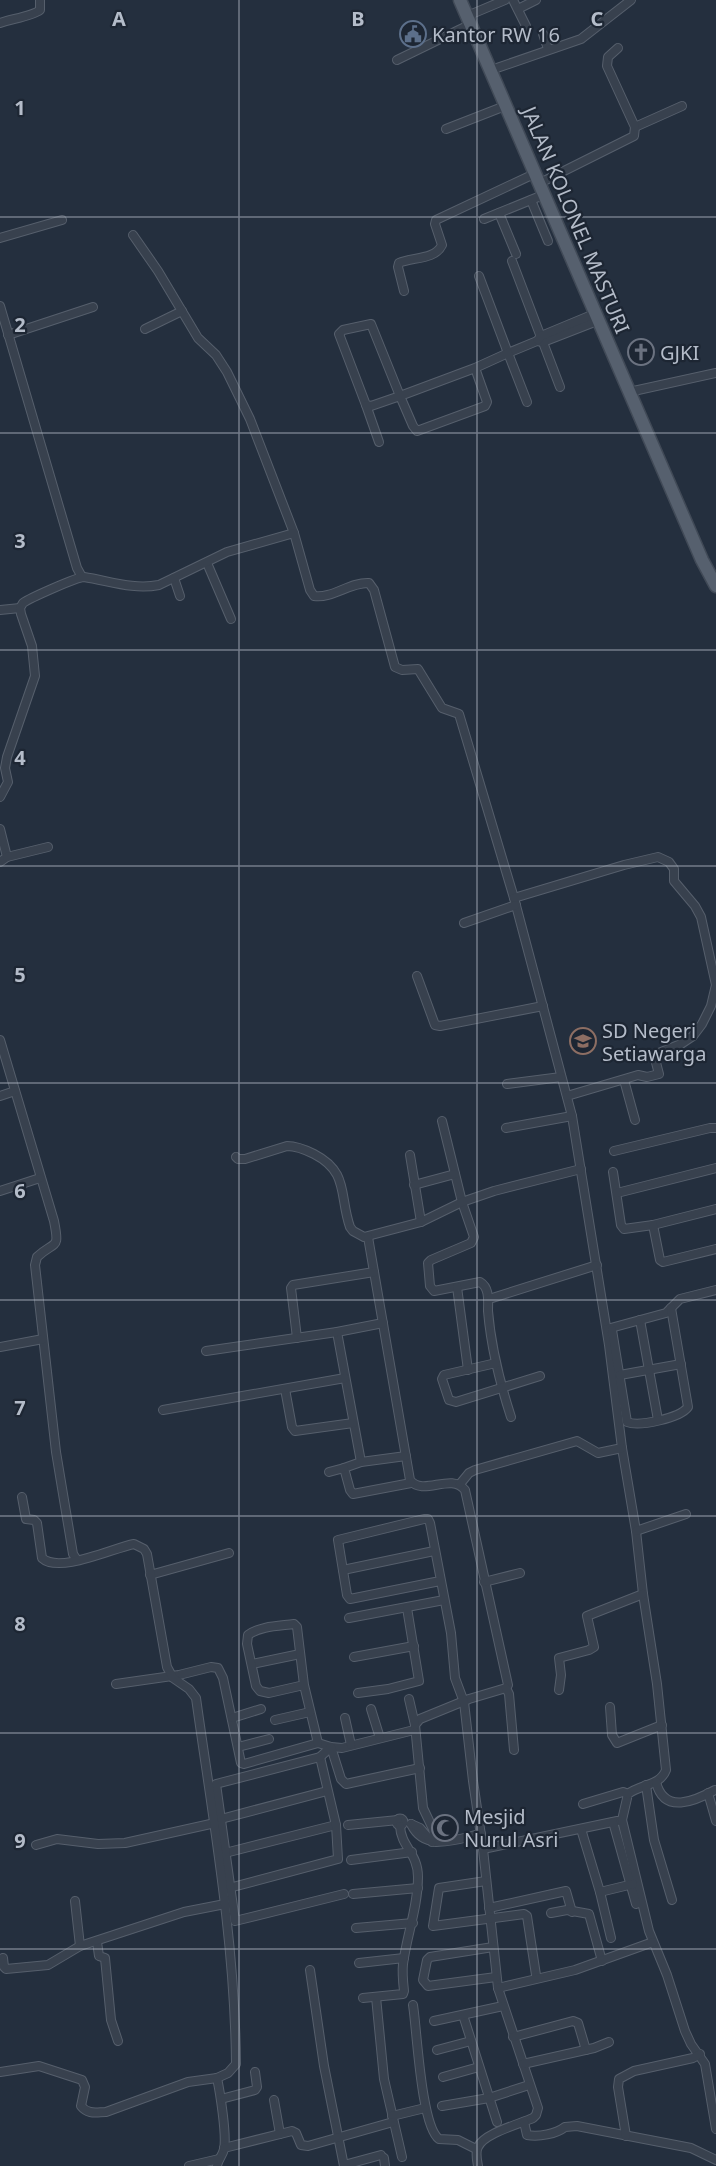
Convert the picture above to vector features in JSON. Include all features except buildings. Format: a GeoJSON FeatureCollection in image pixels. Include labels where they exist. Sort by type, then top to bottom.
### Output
{"type":"FeatureCollection","features":[{"type":"Feature","properties":{"kind":"main road","name":"JALAN KOLONEL MASTURI"},"geometry":{"type":"LineString","coordinates":[[460,0],[491,70],[538,193],[596,317],[702,560],[716,586]]}},
{"type":"Feature","properties":{"kind":"street"},"geometry":{"type":"LineString","coordinates":[[0,23],[17,17],[37,14],[40,10],[40,0]]}},
{"type":"Feature","properties":{"kind":"street"},"geometry":{"type":"LineString","coordinates":[[397,60],[505,0]]}},
{"type":"Feature","properties":{"kind":"street"},"geometry":{"type":"LineString","coordinates":[[513,0],[526,26]]}},
{"type":"Feature","properties":{"kind":"street"},"geometry":{"type":"LineString","coordinates":[[518,9],[536,0]]}},
{"type":"Feature","properties":{"kind":"street"},"geometry":{"type":"LineString","coordinates":[[491,70],[584,38],[628,1]]}},
{"type":"Feature","properties":{"kind":"street"},"geometry":{"type":"LineString","coordinates":[[543,34],[548,49]]}},
{"type":"Feature","properties":{"kind":"street"},"geometry":{"type":"LineString","coordinates":[[484,219],[538,193],[634,136],[635,127],[607,66],[609,57],[618,48]]}},
{"type":"Feature","properties":{"kind":"street"},"geometry":{"type":"LineString","coordinates":[[446,129],[505,106]]}},
{"type":"Feature","properties":{"kind":"street"},"geometry":{"type":"LineString","coordinates":[[635,127],[682,106]]}},
{"type":"Feature","properties":{"kind":"street"},"geometry":{"type":"LineString","coordinates":[[538,193],[548,241]]}},
{"type":"Feature","properties":{"kind":"street"},"geometry":{"type":"LineString","coordinates":[[404,291],[399,263],[440,250],[442,245],[435,224],[436,220],[538,193]]}},
{"type":"Feature","properties":{"kind":"street"},"geometry":{"type":"LineString","coordinates":[[499,213],[541,340],[560,387]]}},
{"type":"Feature","properties":{"kind":"street"},"geometry":{"type":"LineString","coordinates":[[0,238],[62,220]]}},
{"type":"Feature","properties":{"kind":"street"},"geometry":{"type":"LineString","coordinates":[[133,235],[158,271],[198,338],[222,364],[250,419],[294,533],[310,590],[314,596],[324,596],[354,585],[369,583],[374,590],[395,667],[402,670],[418,669],[442,708],[459,714],[515,901],[572,1116],[627,1422],[633,1424],[658,1420],[683,1413],[688,1407],[671,1308]]}},
{"type":"Feature","properties":{"kind":"street"},"geometry":{"type":"LineString","coordinates":[[479,276],[527,402]]}},
{"type":"Feature","properties":{"kind":"street"},"geometry":{"type":"LineString","coordinates":[[0,306],[77,568],[82,577]]}},
{"type":"Feature","properties":{"kind":"street"},"geometry":{"type":"LineString","coordinates":[[8,335],[93,307]]}},
{"type":"Feature","properties":{"kind":"street"},"geometry":{"type":"LineString","coordinates":[[146,329],[182,311]]}},
{"type":"Feature","properties":{"kind":"street"},"geometry":{"type":"LineString","coordinates":[[366,405],[371,406],[475,368],[596,317]]}},
{"type":"Feature","properties":{"kind":"street"},"geometry":{"type":"LineString","coordinates":[[379,442],[339,333],[368,324],[373,326],[412,426],[420,431],[487,404],[475,368]]}},
{"type":"Feature","properties":{"kind":"street"},"geometry":{"type":"LineString","coordinates":[[629,392],[716,373]]}},
{"type":"Feature","properties":{"kind":"street"},"geometry":{"type":"LineString","coordinates":[[0,610],[20,608],[30,598],[82,577],[125,586],[159,585],[237,549],[294,533]]}},
{"type":"Feature","properties":{"kind":"street"},"geometry":{"type":"LineString","coordinates":[[207,563],[231,619]]}},
{"type":"Feature","properties":{"kind":"street"},"geometry":{"type":"LineString","coordinates":[[174,578],[180,596]]}},
{"type":"Feature","properties":{"kind":"street"},"geometry":{"type":"LineString","coordinates":[[0,796],[8,782],[7,757],[35,676],[32,646],[20,608]]}},
{"type":"Feature","properties":{"kind":"street"},"geometry":{"type":"LineString","coordinates":[[0,830],[4,860],[48,847]]}},
{"type":"Feature","properties":{"kind":"street"},"geometry":{"type":"LineString","coordinates":[[464,923],[515,901],[596,873],[658,857],[665,859],[674,868],[674,881],[695,906],[701,917],[716,985],[711,1006],[693,1036],[681,1044],[654,1055],[659,1074],[646,1077],[638,1075],[567,1096]]}},
{"type":"Feature","properties":{"kind":"street"},"geometry":{"type":"LineString","coordinates":[[417,976],[435,1025],[440,1026],[543,1006]]}},
{"type":"Feature","properties":{"kind":"street"},"geometry":{"type":"LineString","coordinates":[[0,1040],[54,1221],[57,1238],[54,1246],[39,1254],[35,1260],[56,1452],[73,1554],[77,1560]]}},
{"type":"Feature","properties":{"kind":"street"},"geometry":{"type":"LineString","coordinates":[[507,1084],[561,1077]]}},
{"type":"Feature","properties":{"kind":"street"},"geometry":{"type":"LineString","coordinates":[[624,1080],[635,1120]]}},
{"type":"Feature","properties":{"kind":"street"},"geometry":{"type":"LineString","coordinates":[[0,1096],[15,1091]]}},
{"type":"Feature","properties":{"kind":"street"},"geometry":{"type":"LineString","coordinates":[[506,1128],[572,1116]]}},
{"type":"Feature","properties":{"kind":"street"},"geometry":{"type":"LineString","coordinates":[[442,1121],[462,1202],[474,1237],[471,1243],[435,1257],[428,1263],[431,1290],[482,1282],[485,1285],[489,1299],[489,1319],[496,1363],[501,1388],[511,1417]]}},
{"type":"Feature","properties":{"kind":"street"},"geometry":{"type":"LineString","coordinates":[[614,1151],[716,1128]]}},
{"type":"Feature","properties":{"kind":"street"},"geometry":{"type":"LineString","coordinates":[[236,1156],[245,1160],[287,1146],[294,1146],[330,1164],[338,1176],[350,1227],[357,1234],[368,1237],[421,1222],[462,1202],[494,1191],[581,1169]]}},
{"type":"Feature","properties":{"kind":"street"},"geometry":{"type":"LineString","coordinates":[[410,1155],[421,1222]]}},
{"type":"Feature","properties":{"kind":"street"},"geometry":{"type":"LineString","coordinates":[[617,1193],[716,1168]]}},
{"type":"Feature","properties":{"kind":"street"},"geometry":{"type":"LineString","coordinates":[[613,1172],[623,1228],[653,1225],[716,1209]]}},
{"type":"Feature","properties":{"kind":"street"},"geometry":{"type":"LineString","coordinates":[[414,1185],[455,1174]]}},
{"type":"Feature","properties":{"kind":"street"},"geometry":{"type":"LineString","coordinates":[[0,1191],[40,1178]]}},
{"type":"Feature","properties":{"kind":"street"},"geometry":{"type":"LineString","coordinates":[[653,1225],[660,1260],[663,1262],[716,1249]]}},
{"type":"Feature","properties":{"kind":"street"},"geometry":{"type":"LineString","coordinates":[[368,1237],[411,1483]]}},
{"type":"Feature","properties":{"kind":"street"},"geometry":{"type":"LineString","coordinates":[[489,1299],[597,1265]]}},
{"type":"Feature","properties":{"kind":"street"},"geometry":{"type":"LineString","coordinates":[[297,1338],[291,1297],[293,1285],[374,1272]]}},
{"type":"Feature","properties":{"kind":"street"},"geometry":{"type":"LineString","coordinates":[[457,1287],[468,1370]]}},
{"type":"Feature","properties":{"kind":"street"},"geometry":{"type":"LineString","coordinates":[[609,1329],[666,1313],[680,1299],[716,1290]]}},
{"type":"Feature","properties":{"kind":"street"},"geometry":{"type":"LineString","coordinates":[[640,1320],[658,1420]]}},
{"type":"Feature","properties":{"kind":"street"},"geometry":{"type":"LineString","coordinates":[[206,1351],[383,1323]]}},
{"type":"Feature","properties":{"kind":"street"},"geometry":{"type":"LineString","coordinates":[[583,1804],[616,1794],[628,1794],[656,1782],[666,1770],[636,1531],[622,1448],[609,1329]]}},
{"type":"Feature","properties":{"kind":"street"},"geometry":{"type":"LineString","coordinates":[[337,1332],[360,1462]]}},
{"type":"Feature","properties":{"kind":"street"},"geometry":{"type":"LineString","coordinates":[[0,1347],[43,1340]]}},
{"type":"Feature","properties":{"kind":"street"},"geometry":{"type":"LineString","coordinates":[[496,1363],[443,1376],[448,1399],[456,1402],[540,1376]]}},
{"type":"Feature","properties":{"kind":"street"},"geometry":{"type":"LineString","coordinates":[[620,1375],[681,1364]]}},
{"type":"Feature","properties":{"kind":"street"},"geometry":{"type":"LineString","coordinates":[[163,1410],[345,1378]]}},
{"type":"Feature","properties":{"kind":"street"},"geometry":{"type":"LineString","coordinates":[[285,1389],[292,1427],[296,1431],[353,1422]]}},
{"type":"Feature","properties":{"kind":"street"},"geometry":{"type":"LineString","coordinates":[[460,1484],[475,1470],[577,1441],[598,1453],[622,1448]]}},
{"type":"Feature","properties":{"kind":"street"},"geometry":{"type":"LineString","coordinates":[[329,1472],[360,1462],[406,1456]]}},
{"type":"Feature","properties":{"kind":"street"},"geometry":{"type":"LineString","coordinates":[[344,1468],[353,1494],[411,1483],[420,1486],[460,1484]]}},
{"type":"Feature","properties":{"kind":"street"},"geometry":{"type":"LineString","coordinates":[[460,1484],[467,1497],[508,1685],[506,1688],[509,1694],[514,1750]]}},
{"type":"Feature","properties":{"kind":"street"},"geometry":{"type":"LineString","coordinates":[[0,2072],[39,2066],[82,2080],[84,2083],[81,2106],[84,2110],[95,2113],[106,2112],[188,2082],[217,2078],[228,2073],[236,2064],[236,2033],[225,1904],[225,1853],[196,1698],[189,1689],[177,1682],[167,1667],[147,1554],[144,1549],[134,1544],[61,1563],[44,1560],[37,1523],[26,1519],[22,1497]]}},
{"type":"Feature","properties":{"kind":"street"},"geometry":{"type":"LineString","coordinates":[[636,1531],[686,1514]]}},
{"type":"Feature","properties":{"kind":"street"},"geometry":{"type":"LineString","coordinates":[[440,1581],[350,1599],[347,1595],[338,1541],[424,1518],[430,1521],[451,1633],[455,1678],[464,1702],[483,1849],[496,1977],[537,2111],[533,2118],[483,2140],[477,2149],[478,2166]]}},
{"type":"Feature","properties":{"kind":"street"},"geometry":{"type":"LineString","coordinates":[[343,1570],[434,1551]]}},
{"type":"Feature","properties":{"kind":"street"},"geometry":{"type":"LineString","coordinates":[[150,1575],[229,1553]]}},
{"type":"Feature","properties":{"kind":"street"},"geometry":{"type":"LineString","coordinates":[[484,1582],[520,1573]]}},
{"type":"Feature","properties":{"kind":"street"},"geometry":{"type":"LineString","coordinates":[[559,1690],[561,1676],[559,1658],[594,1647],[587,1616],[643,1594]]}},
{"type":"Feature","properties":{"kind":"street"},"geometry":{"type":"LineString","coordinates":[[349,1618],[444,1600]]}},
{"type":"Feature","properties":{"kind":"street"},"geometry":{"type":"LineString","coordinates":[[358,1693],[388,1689],[419,1681],[407,1608]]}},
{"type":"Feature","properties":{"kind":"street"},"geometry":{"type":"LineString","coordinates":[[304,1685],[269,1693],[260,1691],[256,1686],[248,1635],[256,1630],[295,1625],[304,1685],[318,1743]]}},
{"type":"Feature","properties":{"kind":"street"},"geometry":{"type":"LineString","coordinates":[[354,1657],[414,1646]]}},
{"type":"Feature","properties":{"kind":"street"},"geometry":{"type":"LineString","coordinates":[[252,1664],[300,1654]]}},
{"type":"Feature","properties":{"kind":"street"},"geometry":{"type":"LineString","coordinates":[[116,1684],[186,1674],[211,1667],[218,1668],[223,1678],[241,1763],[244,1764],[318,1743],[337,1748],[380,1738],[414,1727],[420,1719],[469,1699],[506,1688]]}},
{"type":"Feature","properties":{"kind":"street"},"geometry":{"type":"LineString","coordinates":[[186,1674],[189,1689]]}},
{"type":"Feature","properties":{"kind":"street"},"geometry":{"type":"LineString","coordinates":[[409,1699],[420,1768],[423,1808],[433,1829],[434,1842]]}},
{"type":"Feature","properties":{"kind":"street"},"geometry":{"type":"LineString","coordinates":[[610,1707],[612,1736],[617,1743],[662,1725]]}},
{"type":"Feature","properties":{"kind":"street"},"geometry":{"type":"LineString","coordinates":[[231,1718],[261,1709]]}},
{"type":"Feature","properties":{"kind":"street"},"geometry":{"type":"LineString","coordinates":[[372,1709],[380,1738]]}},
{"type":"Feature","properties":{"kind":"street"},"geometry":{"type":"LineString","coordinates":[[275,1720],[310,1712]]}},
{"type":"Feature","properties":{"kind":"street"},"geometry":{"type":"LineString","coordinates":[[345,1718],[351,1745]]}},
{"type":"Feature","properties":{"kind":"street"},"geometry":{"type":"LineString","coordinates":[[238,1747],[269,1739]]}},
{"type":"Feature","properties":{"kind":"street"},"geometry":{"type":"LineString","coordinates":[[330,1748],[341,1779],[346,1784],[420,1768]]}},
{"type":"Feature","properties":{"kind":"street"},"geometry":{"type":"LineString","coordinates":[[330,1748],[320,1757],[218,1783],[216,1787],[218,1821],[233,1919],[237,1922],[344,1894]]}},
{"type":"Feature","properties":{"kind":"street"},"geometry":{"type":"LineString","coordinates":[[229,1888],[335,1861],[339,1855],[336,1825],[320,1757]]}},
{"type":"Feature","properties":{"kind":"street"},"geometry":{"type":"LineString","coordinates":[[656,1782],[662,1796],[674,1803],[712,1791],[716,1821]]}},
{"type":"Feature","properties":{"kind":"street"},"geometry":{"type":"LineString","coordinates":[[646,1785],[654,1840],[672,1900]]}},
{"type":"Feature","properties":{"kind":"street"},"geometry":{"type":"LineString","coordinates":[[36,1845],[57,1839],[98,1844],[125,1843],[218,1821],[327,1791]]}},
{"type":"Feature","properties":{"kind":"street"},"geometry":{"type":"LineString","coordinates":[[628,1794],[617,1821],[653,1942],[667,1975],[685,2031],[691,2044],[700,2054],[708,2075],[716,2129]]}},
{"type":"Feature","properties":{"kind":"street"},"geometry":{"type":"LineString","coordinates":[[483,1849],[617,1821]]}},
{"type":"Feature","properties":{"kind":"street"},"geometry":{"type":"LineString","coordinates":[[348,1825],[403,1823],[423,1839],[434,1842],[481,1834]]}},
{"type":"Feature","properties":{"kind":"street"},"geometry":{"type":"LineString","coordinates":[[363,1998],[402,1994],[405,1958],[418,1888],[416,1860],[404,1843],[403,1823]]}},
{"type":"Feature","properties":{"kind":"street"},"geometry":{"type":"LineString","coordinates":[[225,1853],[336,1825]]}},
{"type":"Feature","properties":{"kind":"street"},"geometry":{"type":"LineString","coordinates":[[581,1829],[611,1938]]}},
{"type":"Feature","properties":{"kind":"street"},"geometry":{"type":"LineString","coordinates":[[351,1860],[412,1852]]}},
{"type":"Feature","properties":{"kind":"street"},"geometry":{"type":"LineString","coordinates":[[486,1881],[439,1888],[433,1926],[525,1914],[536,1975]]}},
{"type":"Feature","properties":{"kind":"street"},"geometry":{"type":"LineString","coordinates":[[600,1892],[634,1884]]}},
{"type":"Feature","properties":{"kind":"street"},"geometry":{"type":"LineString","coordinates":[[634,1884],[640,1917]]}},
{"type":"Feature","properties":{"kind":"street"},"geometry":{"type":"LineString","coordinates":[[353,1894],[418,1888]]}},
{"type":"Feature","properties":{"kind":"street"},"geometry":{"type":"LineString","coordinates":[[489,1908],[566,1891],[572,1912]]}},
{"type":"Feature","properties":{"kind":"street"},"geometry":{"type":"LineString","coordinates":[[75,1900],[80,1946]]}},
{"type":"Feature","properties":{"kind":"street"},"geometry":{"type":"LineString","coordinates":[[3,1958],[6,1969],[48,1965],[80,1946],[184,1912],[225,1904]]}},
{"type":"Feature","properties":{"kind":"street"},"geometry":{"type":"LineString","coordinates":[[551,1913],[567,1910],[589,1914],[602,1961]]}},
{"type":"Feature","properties":{"kind":"street"},"geometry":{"type":"LineString","coordinates":[[356,1928],[413,1923]]}},
{"type":"Feature","properties":{"kind":"street"},"geometry":{"type":"LineString","coordinates":[[97,1942],[99,1955],[105,1958],[111,2020],[118,2041]]}},
{"type":"Feature","properties":{"kind":"street"},"geometry":{"type":"LineString","coordinates":[[498,1988],[536,1977],[563,1973],[653,1942]]}},
{"type":"Feature","properties":{"kind":"street"},"geometry":{"type":"LineString","coordinates":[[494,1947],[428,1958],[423,1980],[428,1986],[496,1977]]}},
{"type":"Feature","properties":{"kind":"street"},"geometry":{"type":"LineString","coordinates":[[359,1963],[405,1958]]}},
{"type":"Feature","properties":{"kind":"street"},"geometry":{"type":"LineString","coordinates":[[310,1970],[324,2066],[344,2166],[383,2160]]}},
{"type":"Feature","properties":{"kind":"street"},"geometry":{"type":"LineString","coordinates":[[376,1997],[384,2079],[402,2157]]}},
{"type":"Feature","properties":{"kind":"street"},"geometry":{"type":"LineString","coordinates":[[413,2005],[425,2108],[434,2136],[439,2139],[458,2140],[477,2149]]}},
{"type":"Feature","properties":{"kind":"street"},"geometry":{"type":"LineString","coordinates":[[434,2020],[503,2006]]}},
{"type":"Feature","properties":{"kind":"street"},"geometry":{"type":"LineString","coordinates":[[463,2015],[497,2122]]}},
{"type":"Feature","properties":{"kind":"street"},"geometry":{"type":"LineString","coordinates":[[513,2037],[573,2021],[578,2023],[586,2050]]}},
{"type":"Feature","properties":{"kind":"street"},"geometry":{"type":"LineString","coordinates":[[437,2050],[471,2041]]}},
{"type":"Feature","properties":{"kind":"street"},"geometry":{"type":"LineString","coordinates":[[522,2064],[586,2050],[609,2042]]}},
{"type":"Feature","properties":{"kind":"street"},"geometry":{"type":"LineString","coordinates":[[626,2136],[618,2087],[619,2079],[634,2071],[693,2058],[700,2054]]}},
{"type":"Feature","properties":{"kind":"street"},"geometry":{"type":"LineString","coordinates":[[443,2077],[479,2067]]}},
{"type":"Feature","properties":{"kind":"street"},"geometry":{"type":"LineString","coordinates":[[221,2099],[255,2090],[257,2087],[255,2072]]}},
{"type":"Feature","properties":{"kind":"street"},"geometry":{"type":"LineString","coordinates":[[189,2166],[218,2162],[224,2148],[221,2099],[217,2078]]}},
{"type":"Feature","properties":{"kind":"street"},"geometry":{"type":"LineString","coordinates":[[442,2106],[489,2098],[530,2085]]}},
{"type":"Feature","properties":{"kind":"street"},"geometry":{"type":"LineString","coordinates":[[274,2100],[280,2134]]}},
{"type":"Feature","properties":{"kind":"street"},"geometry":{"type":"LineString","coordinates":[[224,2148],[294,2132],[300,2143],[305,2146],[425,2108]]}},
{"type":"Feature","properties":{"kind":"street"},"geometry":{"type":"LineString","coordinates":[[524,2122],[527,2134],[533,2136],[577,2126],[691,2148],[716,2160]]}},
{"type":"Feature","properties":{"kind":"place","name":"Kantor RW 16"},"geometry":{"type":"Point","coordinates":[413,34]}},
{"type":"Feature","properties":{"kind":"place","name":"GJKI"},"geometry":{"type":"Point","coordinates":[641,352]}},
{"type":"Feature","properties":{"kind":"place","name":"SD Negeri Setiawarga"},"geometry":{"type":"Point","coordinates":[583,1041]}},
{"type":"Feature","properties":{"kind":"place","name":"Mesjid Nurul Asri"},"geometry":{"type":"Point","coordinates":[445,1828]}}]}
